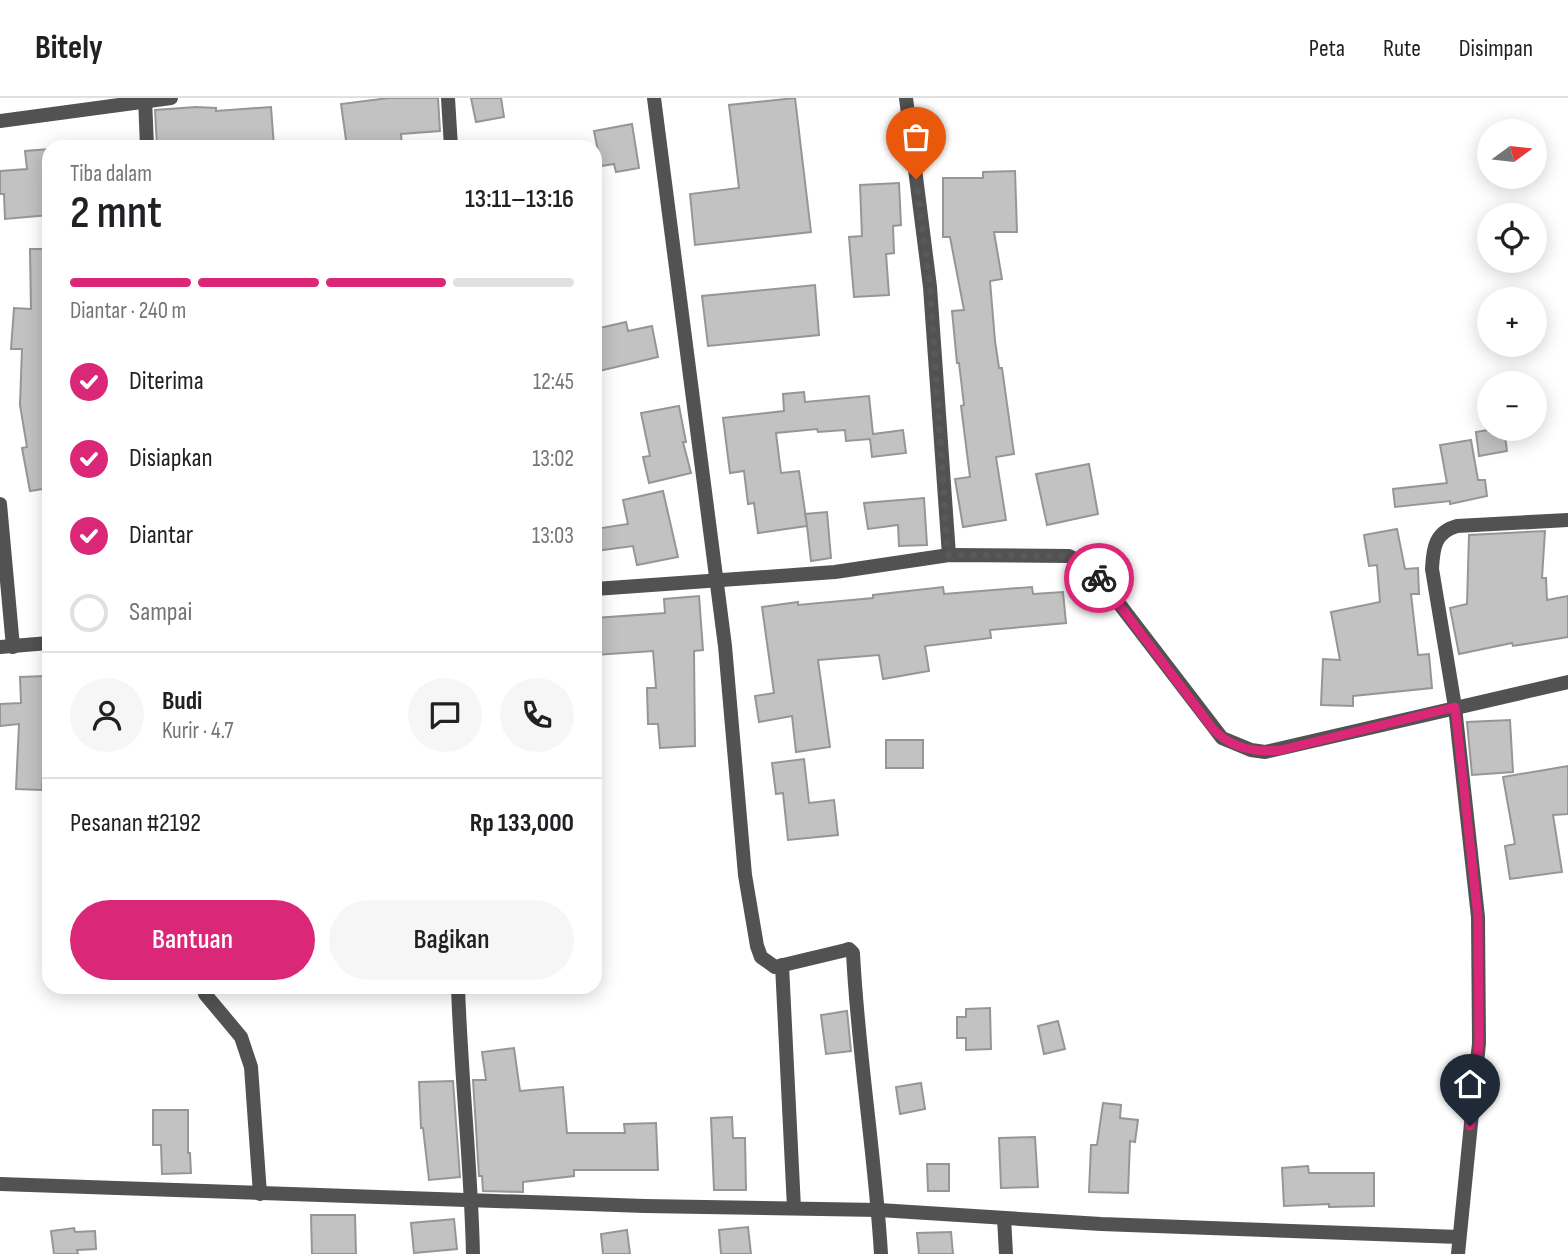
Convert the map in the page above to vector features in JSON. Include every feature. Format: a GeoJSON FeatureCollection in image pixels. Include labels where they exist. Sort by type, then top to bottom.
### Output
{"type":"FeatureCollection","features":[{"type":"Feature","properties":{"kind":"street"},"geometry":{"type":"LineString","coordinates":[[0,121],[171,98]]}},
{"type":"Feature","properties":{"kind":"street"},"geometry":{"type":"LineString","coordinates":[[448,98],[451,140]]}},
{"type":"Feature","properties":{"kind":"street"},"geometry":{"type":"LineString","coordinates":[[654,98],[726,646],[746,875],[757,946],[766,963],[775,967],[849,949],[853,953],[858,1040],[879,1210],[881,1254]]}},
{"type":"Feature","properties":{"kind":"street"},"geometry":{"type":"LineString","coordinates":[[905,98],[930,287],[948,555]]}},
{"type":"Feature","properties":{"kind":"street"},"geometry":{"type":"LineString","coordinates":[[145,100],[147,140]]}},
{"type":"Feature","properties":{"kind":"street"},"geometry":{"type":"LineString","coordinates":[[0,504],[6,647],[42,644]]}},
{"type":"Feature","properties":{"kind":"street"},"geometry":{"type":"LineString","coordinates":[[1458,1254],[1479,1043],[1478,917],[1455,707],[1432,569],[1433,551],[1437,537],[1447,529],[1457,526],[1568,520]]}},
{"type":"Feature","properties":{"kind":"street"},"geometry":{"type":"LineString","coordinates":[[602,589],[835,572],[948,555],[1069,556],[1091,568],[1213,729],[1222,738],[1251,750],[1265,752],[1568,682]]}},
{"type":"Feature","properties":{"kind":"street"},"geometry":{"type":"LineString","coordinates":[[782,965],[794,1208]]}},
{"type":"Feature","properties":{"kind":"street"},"geometry":{"type":"LineString","coordinates":[[207,994],[241,1037],[251,1067],[260,1194]]}},
{"type":"Feature","properties":{"kind":"street"},"geometry":{"type":"LineString","coordinates":[[458,994],[473,1254]]}},
{"type":"Feature","properties":{"kind":"street"},"geometry":{"type":"LineString","coordinates":[[0,1184],[472,1201],[879,1210],[1101,1224],[1460,1237]]}},
{"type":"Feature","properties":{"kind":"street"},"geometry":{"type":"LineString","coordinates":[[1004,1217],[1006,1254]]}},
{"type":"Feature","properties":{"kind":"building"},"geometry":{"type":"Polygon","coordinates":[[[389,98],[438,98],[440,131],[401,134],[401,140],[346,140],[341,104],[389,98]]]}},
{"type":"Feature","properties":{"kind":"building"},"geometry":{"type":"Polygon","coordinates":[[[471,98],[501,98],[504,117],[476,122],[471,98]]]}},
{"type":"Feature","properties":{"kind":"building"},"geometry":{"type":"Polygon","coordinates":[[[795,98],[811,232],[695,245],[690,194],[739,188],[729,105],[795,98]]]}},
{"type":"Feature","properties":{"kind":"building"},"geometry":{"type":"Polygon","coordinates":[[[196,107],[216,108],[216,111],[271,107],[273,140],[157,140],[155,110],[196,107]]]}},
{"type":"Feature","properties":{"kind":"building"},"geometry":{"type":"Polygon","coordinates":[[[632,124],[639,168],[616,172],[614,164],[602,166],[602,140],[596,140],[594,131],[632,124]]]}},
{"type":"Feature","properties":{"kind":"building"},"geometry":{"type":"Polygon","coordinates":[[[42,150],[42,216],[5,219],[4,194],[0,194],[0,171],[27,169],[25,151],[42,150]]]}},
{"type":"Feature","properties":{"kind":"building"},"geometry":{"type":"Polygon","coordinates":[[[1015,171],[1017,232],[994,232],[1002,279],[990,281],[995,341],[999,368],[1002,368],[1014,454],[996,457],[1006,520],[963,527],[955,479],[970,477],[952,311],[964,310],[950,237],[943,237],[943,178],[983,178],[983,172],[1015,171]]]}},
{"type":"Feature","properties":{"kind":"building"},"geometry":{"type":"Polygon","coordinates":[[[899,183],[901,225],[893,226],[894,253],[886,254],[889,295],[854,297],[849,237],[862,236],[860,185],[899,183]]]}},
{"type":"Feature","properties":{"kind":"building"},"geometry":{"type":"Polygon","coordinates":[[[30,249],[42,249],[42,489],[30,491],[22,448],[27,447],[20,405],[22,349],[11,349],[14,308],[31,309],[30,249]]]}},
{"type":"Feature","properties":{"kind":"building"},"geometry":{"type":"Polygon","coordinates":[[[815,285],[819,335],[708,346],[702,296],[815,285]]]}},
{"type":"Feature","properties":{"kind":"building"},"geometry":{"type":"Polygon","coordinates":[[[626,322],[628,331],[652,326],[658,357],[602,370],[602,327],[626,322]]]}},
{"type":"Feature","properties":{"kind":"building"},"geometry":{"type":"Polygon","coordinates":[[[804,392],[805,402],[869,396],[873,434],[903,430],[906,453],[872,457],[870,439],[846,441],[845,430],[818,432],[817,429],[776,433],[781,473],[799,471],[805,514],[827,512],[831,558],[811,561],[807,526],[758,533],[754,503],[748,504],[744,471],[730,473],[723,418],[784,411],[783,394],[804,392]]]}},
{"type":"Feature","properties":{"kind":"building"},"geometry":{"type":"Polygon","coordinates":[[[679,406],[686,442],[683,442],[691,473],[649,483],[643,457],[650,456],[641,413],[679,406]]]}},
{"type":"Feature","properties":{"kind":"building"},"geometry":{"type":"Polygon","coordinates":[[[1471,440],[1478,480],[1485,480],[1487,496],[1450,504],[1450,501],[1395,507],[1393,489],[1447,483],[1440,445],[1471,440]]]}},
{"type":"Feature","properties":{"kind":"building"},"geometry":{"type":"Polygon","coordinates":[[[1477,441],[1506,441],[1507,451],[1479,456],[1477,441]]]}},
{"type":"Feature","properties":{"kind":"building"},"geometry":{"type":"Polygon","coordinates":[[[1089,464],[1098,514],[1047,525],[1036,474],[1089,464]]]}},
{"type":"Feature","properties":{"kind":"building"},"geometry":{"type":"Polygon","coordinates":[[[663,491],[678,557],[637,565],[633,546],[602,550],[602,528],[628,524],[623,500],[663,491]]]}},
{"type":"Feature","properties":{"kind":"building"},"geometry":{"type":"Polygon","coordinates":[[[924,498],[927,545],[899,546],[898,525],[868,529],[864,503],[924,498]]]}},
{"type":"Feature","properties":{"kind":"building"},"geometry":{"type":"Polygon","coordinates":[[[1397,529],[1405,569],[1418,568],[1419,594],[1411,594],[1418,655],[1429,654],[1432,688],[1353,696],[1353,706],[1321,705],[1323,659],[1340,660],[1331,612],[1380,602],[1377,565],[1369,566],[1364,535],[1397,529]]]}},
{"type":"Feature","properties":{"kind":"building"},"geometry":{"type":"Polygon","coordinates":[[[1545,531],[1542,578],[1546,578],[1547,600],[1568,596],[1568,637],[1513,646],[1512,643],[1459,654],[1450,608],[1467,604],[1469,535],[1545,531]]]}},
{"type":"Feature","properties":{"kind":"building"},"geometry":{"type":"Polygon","coordinates":[[[943,587],[944,594],[1032,587],[1033,594],[1063,592],[1066,623],[990,630],[991,638],[925,646],[929,671],[883,679],[879,655],[818,660],[830,747],[796,752],[792,716],[759,722],[755,696],[774,693],[762,607],[873,598],[873,595],[943,587]]]}},
{"type":"Feature","properties":{"kind":"building"},"geometry":{"type":"Polygon","coordinates":[[[699,596],[703,650],[694,651],[695,746],[660,748],[658,724],[648,724],[647,688],[656,688],[653,651],[602,655],[602,618],[665,613],[664,599],[699,596]]]}},
{"type":"Feature","properties":{"kind":"building"},"geometry":{"type":"Polygon","coordinates":[[[42,676],[42,790],[16,789],[19,724],[0,726],[0,704],[21,703],[20,677],[42,676]]]}},
{"type":"Feature","properties":{"kind":"building"},"geometry":{"type":"Polygon","coordinates":[[[1510,720],[1513,772],[1472,775],[1467,722],[1510,720]]]}},
{"type":"Feature","properties":{"kind":"building"},"geometry":{"type":"Polygon","coordinates":[[[886,740],[923,740],[923,768],[886,768],[886,740]]]}},
{"type":"Feature","properties":{"kind":"building"},"geometry":{"type":"Polygon","coordinates":[[[804,759],[809,803],[834,800],[838,835],[788,840],[783,793],[776,794],[772,763],[804,759]]]}},
{"type":"Feature","properties":{"kind":"building"},"geometry":{"type":"Polygon","coordinates":[[[1568,766],[1568,814],[1553,815],[1562,872],[1510,879],[1505,846],[1515,844],[1503,777],[1568,766]]]}},
{"type":"Feature","properties":{"kind":"building"},"geometry":{"type":"Polygon","coordinates":[[[990,1008],[991,1049],[966,1050],[966,1038],[957,1038],[957,1017],[966,1017],[966,1009],[990,1008]]]}},
{"type":"Feature","properties":{"kind":"building"},"geometry":{"type":"Polygon","coordinates":[[[847,1011],[851,1051],[826,1054],[821,1015],[847,1011]]]}},
{"type":"Feature","properties":{"kind":"building"},"geometry":{"type":"Polygon","coordinates":[[[1058,1021],[1065,1049],[1044,1054],[1038,1026],[1058,1021]]]}},
{"type":"Feature","properties":{"kind":"building"},"geometry":{"type":"Polygon","coordinates":[[[514,1048],[520,1091],[563,1087],[567,1133],[625,1133],[624,1124],[656,1123],[658,1170],[574,1170],[574,1176],[523,1182],[523,1192],[483,1191],[482,1176],[479,1176],[473,1080],[486,1080],[482,1052],[514,1048]]]}},
{"type":"Feature","properties":{"kind":"building"},"geometry":{"type":"Polygon","coordinates":[[[453,1081],[460,1177],[429,1180],[421,1128],[419,1082],[453,1081]]]}},
{"type":"Feature","properties":{"kind":"building"},"geometry":{"type":"Polygon","coordinates":[[[921,1083],[925,1109],[900,1114],[896,1087],[921,1083]]]}},
{"type":"Feature","properties":{"kind":"building"},"geometry":{"type":"Polygon","coordinates":[[[1103,1103],[1121,1105],[1120,1118],[1138,1120],[1135,1142],[1130,1141],[1128,1193],[1089,1192],[1091,1145],[1097,1145],[1103,1103]]]}},
{"type":"Feature","properties":{"kind":"building"},"geometry":{"type":"Polygon","coordinates":[[[153,1110],[188,1110],[191,1173],[162,1174],[161,1145],[153,1145],[153,1110]]]}},
{"type":"Feature","properties":{"kind":"building"},"geometry":{"type":"Polygon","coordinates":[[[732,1117],[733,1138],[745,1138],[746,1190],[714,1190],[711,1118],[732,1117]]]}},
{"type":"Feature","properties":{"kind":"building"},"geometry":{"type":"Polygon","coordinates":[[[1035,1137],[1038,1187],[1001,1188],[999,1138],[1035,1137]]]}},
{"type":"Feature","properties":{"kind":"building"},"geometry":{"type":"Polygon","coordinates":[[[927,1164],[949,1164],[949,1191],[928,1191],[927,1164]]]}},
{"type":"Feature","properties":{"kind":"building"},"geometry":{"type":"Polygon","coordinates":[[[1308,1166],[1309,1173],[1374,1173],[1374,1206],[1284,1206],[1282,1168],[1308,1166]]]}},
{"type":"Feature","properties":{"kind":"building"},"geometry":{"type":"Polygon","coordinates":[[[311,1215],[355,1215],[356,1254],[312,1254],[311,1215]]]}},
{"type":"Feature","properties":{"kind":"building"},"geometry":{"type":"Polygon","coordinates":[[[454,1219],[457,1249],[414,1253],[411,1223],[454,1219]]]}},
{"type":"Feature","properties":{"kind":"building"},"geometry":{"type":"Polygon","coordinates":[[[748,1227],[751,1254],[721,1254],[719,1230],[748,1227]]]}},
{"type":"Feature","properties":{"kind":"building"},"geometry":{"type":"Polygon","coordinates":[[[74,1228],[75,1232],[95,1231],[96,1249],[77,1250],[78,1254],[54,1254],[51,1231],[74,1228]]]}},
{"type":"Feature","properties":{"kind":"building"},"geometry":{"type":"Polygon","coordinates":[[[627,1230],[630,1254],[603,1254],[601,1234],[627,1230]]]}},
{"type":"Feature","properties":{"kind":"building"},"geometry":{"type":"Polygon","coordinates":[[[951,1232],[953,1254],[919,1254],[917,1233],[951,1232]]]}},
{"type":"Feature","properties":{"kind":"way so far"},"geometry":{"type":"LineString","coordinates":[[916,179],[930,287],[948,555],[1069,556],[1091,568],[1099,578]]}},
{"type":"Feature","properties":{"kind":"route"},"geometry":{"type":"LineString","coordinates":[[1099,578],[1213,729],[1231,743],[1265,752],[1281,750],[1455,707],[1478,917],[1479,1043],[1470,1126]]}}]}
